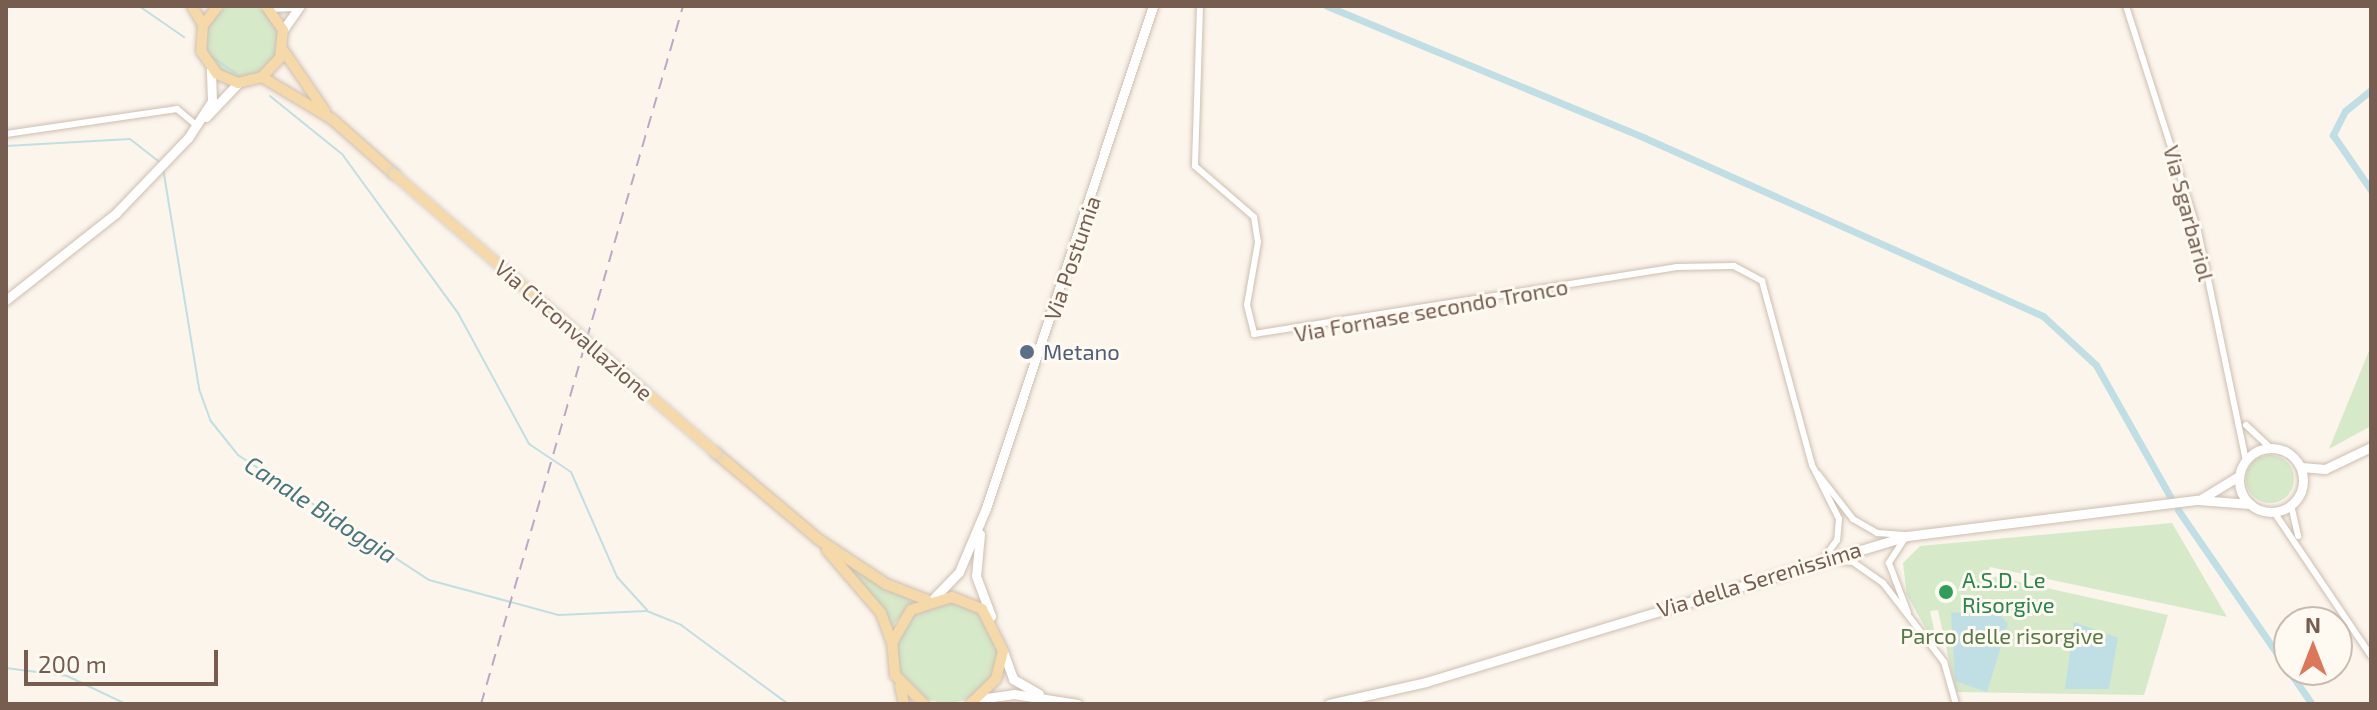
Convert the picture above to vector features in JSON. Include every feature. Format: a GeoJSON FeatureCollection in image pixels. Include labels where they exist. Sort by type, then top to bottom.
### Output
{"type":"FeatureCollection","features":[{"type":"Feature","properties":{"kind":"main road"},"geometry":{"type":"LineString","coordinates":[[192,6],[203,25]]}},
{"type":"Feature","properties":{"kind":"main road"},"geometry":{"type":"LineString","coordinates":[[200,123],[212,101],[211,69],[200,46],[203,25],[218,6]]}},
{"type":"Feature","properties":{"kind":"main road"},"geometry":{"type":"LineString","coordinates":[[268,7],[297,6]]}},
{"type":"Feature","properties":{"kind":"main road"},"geometry":{"type":"LineString","coordinates":[[6,300],[81,245],[158,172],[238,83],[262,77],[283,50],[283,30],[297,6]]}},
{"type":"Feature","properties":{"kind":"main road","name":"Via Postumia"},"geometry":{"type":"LineString","coordinates":[[931,600],[959,572],[986,508],[1153,6]]}},
{"type":"Feature","properties":{"kind":"main road"},"geometry":{"type":"LineString","coordinates":[[268,7],[283,30]]}},
{"type":"Feature","properties":{"kind":"main road","name":"Via Circonvallazione"},"geometry":{"type":"LineString","coordinates":[[283,50],[332,119]]}},
{"type":"Feature","properties":{"kind":"main road"},"geometry":{"type":"LineString","coordinates":[[211,69],[238,83]]}},
{"type":"Feature","properties":{"kind":"main road","name":"Via Circonvallazione"},"geometry":{"type":"LineString","coordinates":[[262,77],[332,119],[818,539],[886,584],[931,600],[969,602],[994,623]]}},
{"type":"Feature","properties":{"kind":"main road"},"geometry":{"type":"LineString","coordinates":[[2325,469],[2301,467],[2271,448],[2246,460],[2239,476],[2250,504],[2274,512],[2291,505],[2325,469],[2371,447]]}},
{"type":"Feature","properties":{"kind":"main road"},"geometry":{"type":"LineString","coordinates":[[2301,467],[2301,491]]}},
{"type":"Feature","properties":{"kind":"main road","name":"Via della Serenissima"},"geometry":{"type":"LineString","coordinates":[[2198,500],[2239,476]]}},
{"type":"Feature","properties":{"kind":"main road","name":"Via della Serenissima"},"geometry":{"type":"LineString","coordinates":[[1329,704],[1426,682],[1907,536],[2198,500],[2250,504]]}},
{"type":"Feature","properties":{"kind":"main road","name":"Via Postumia"},"geometry":{"type":"LineString","coordinates":[[986,508],[976,576],[994,623]]}},
{"type":"Feature","properties":{"kind":"main road","name":"Via Circonvallazione"},"geometry":{"type":"LineString","coordinates":[[818,539],[881,613],[892,643],[900,684]]}},
{"type":"Feature","properties":{"kind":"main road"},"geometry":{"type":"LineString","coordinates":[[892,643],[902,619],[931,600]]}},
{"type":"Feature","properties":{"kind":"main road"},"geometry":{"type":"LineString","coordinates":[[994,623],[1018,685],[1050,699]]}},
{"type":"Feature","properties":{"kind":"main road"},"geometry":{"type":"LineString","coordinates":[[975,701],[996,679],[1003,651]]}},
{"type":"Feature","properties":{"kind":"main road"},"geometry":{"type":"LineString","coordinates":[[900,684],[904,704]]}},
{"type":"Feature","properties":{"kind":"main road"},"geometry":{"type":"LineString","coordinates":[[900,684],[924,704]]}},
{"type":"Feature","properties":{"kind":"main road"},"geometry":{"type":"LineString","coordinates":[[975,701],[1050,699],[1077,704]]}},
{"type":"Feature","properties":{"kind":"street","name":"Via Fornase secondo Tronco"},"geometry":{"type":"LineString","coordinates":[[1200,6],[1195,166],[1254,217],[1258,242],[1247,305],[1254,334],[1676,267],[1734,266],[1762,281],[1818,474],[1840,526],[1823,559]]}},
{"type":"Feature","properties":{"kind":"street","name":"Via Sgarbariol"},"geometry":{"type":"LineString","coordinates":[[2126,6],[2198,231],[2243,422],[2246,460]]}},
{"type":"Feature","properties":{"kind":"street"},"geometry":{"type":"LineString","coordinates":[[6,134],[177,109],[200,123]]}},
{"type":"Feature","properties":{"kind":"street"},"geometry":{"type":"LineString","coordinates":[[2243,422],[2271,448]]}},
{"type":"Feature","properties":{"kind":"street","name":"Via Fornase secondo Tronco"},"geometry":{"type":"LineString","coordinates":[[1818,474],[1853,519],[1877,533],[1907,536]]}},
{"type":"Feature","properties":{"kind":"street"},"geometry":{"type":"LineString","coordinates":[[2291,505],[2299,539]]}},
{"type":"Feature","properties":{"kind":"street"},"geometry":{"type":"LineString","coordinates":[[2274,512],[2299,539],[2371,656]]}},
{"type":"Feature","properties":{"kind":"street"},"geometry":{"type":"LineString","coordinates":[[1907,536],[1889,563],[1909,617]]}},
{"type":"Feature","properties":{"kind":"street"},"geometry":{"type":"LineString","coordinates":[[1823,559],[1866,569],[1944,662],[1956,704]]}},
{"type":"Feature","properties":{"kind":"green space"},"geometry":{"type":"Polygon","coordinates":[[[235,4],[249,4],[263,10],[273,20],[279,41],[277,55],[263,72],[249,78],[235,78],[221,72],[211,62],[205,48],[205,34],[211,20],[221,10],[235,4]]]}},
{"type":"Feature","properties":{"kind":"green space"},"geometry":{"type":"Polygon","coordinates":[[[2371,346],[2371,426],[2329,449],[2371,346]]]}},
{"type":"Feature","properties":{"kind":"green space"},"geometry":{"type":"Polygon","coordinates":[[[2270,455],[2287,462],[2294,479],[2287,496],[2270,503],[2253,496],[2246,479],[2253,462],[2270,455]]]}},
{"type":"Feature","properties":{"kind":"green space","name":"Parco delle risorgive"},"geometry":{"type":"Polygon","coordinates":[[[2172,523],[2227,617],[1990,567],[1988,575],[2168,615],[2144,695],[1956,692],[1938,610],[1930,611],[1939,652],[1907,595],[1903,563],[1920,546],[2172,523]]]}},
{"type":"Feature","properties":{"kind":"green space"},"geometry":{"type":"Polygon","coordinates":[[[835,554],[884,588],[915,601],[892,626],[835,554]]]}},
{"type":"Feature","properties":{"kind":"green space"},"geometry":{"type":"Polygon","coordinates":[[[947,603],[966,607],[982,618],[993,634],[997,653],[993,672],[982,688],[966,699],[947,703],[928,699],[912,688],[901,672],[897,653],[901,634],[912,618],[928,607],[947,603]]]}},
{"type":"Feature","properties":{"kind":"water"},"geometry":{"type":"Polygon","coordinates":[[[1996,610],[2008,624],[1987,692],[1955,681],[1951,613],[1996,610]]]}},
{"type":"Feature","properties":{"kind":"water"},"geometry":{"type":"Polygon","coordinates":[[[2074,622],[2118,638],[2109,689],[2065,689],[2074,622]]]}},
{"type":"Feature","properties":{"kind":"waterway"},"geometry":{"type":"LineString","coordinates":[[139,6],[184,37]]}},
{"type":"Feature","properties":{"kind":"waterway"},"geometry":{"type":"LineString","coordinates":[[1327,6],[1645,138],[2043,316],[2096,365],[2172,500]]}},
{"type":"Feature","properties":{"kind":"waterway"},"geometry":{"type":"LineString","coordinates":[[212,57],[236,73]]}},
{"type":"Feature","properties":{"kind":"waterway"},"geometry":{"type":"LineString","coordinates":[[2371,90],[2345,111],[2333,135],[2371,190]]}},
{"type":"Feature","properties":{"kind":"waterway"},"geometry":{"type":"LineString","coordinates":[[270,96],[342,154],[458,313],[529,444],[571,472],[617,577],[647,610]]}},
{"type":"Feature","properties":{"kind":"waterway","name":"Canale Bidoggia"},"geometry":{"type":"LineString","coordinates":[[6,146],[130,139],[159,162]]}},
{"type":"Feature","properties":{"kind":"waterway","name":"Canale Bidoggia"},"geometry":{"type":"LineString","coordinates":[[163,168],[199,389],[210,420],[238,455],[429,580],[559,615],[647,611],[681,625],[788,704]]}},
{"type":"Feature","properties":{"kind":"waterway"},"geometry":{"type":"LineString","coordinates":[[2178,510],[2312,704]]}},
{"type":"Feature","properties":{"kind":"waterway"},"geometry":{"type":"LineString","coordinates":[[6,668],[67,676],[126,704]]}},
{"type":"Feature","properties":{"kind":"railway"},"geometry":{"type":"LineString","coordinates":[[481,704],[683,6]]}},
{"type":"Feature","properties":{"kind":"place","name":"Metano"},"geometry":{"type":"Point","coordinates":[1027,352]}},
{"type":"Feature","properties":{"kind":"place","name":"A.S.D. Le Risorgive"},"geometry":{"type":"Point","coordinates":[1946,592]}}]}
